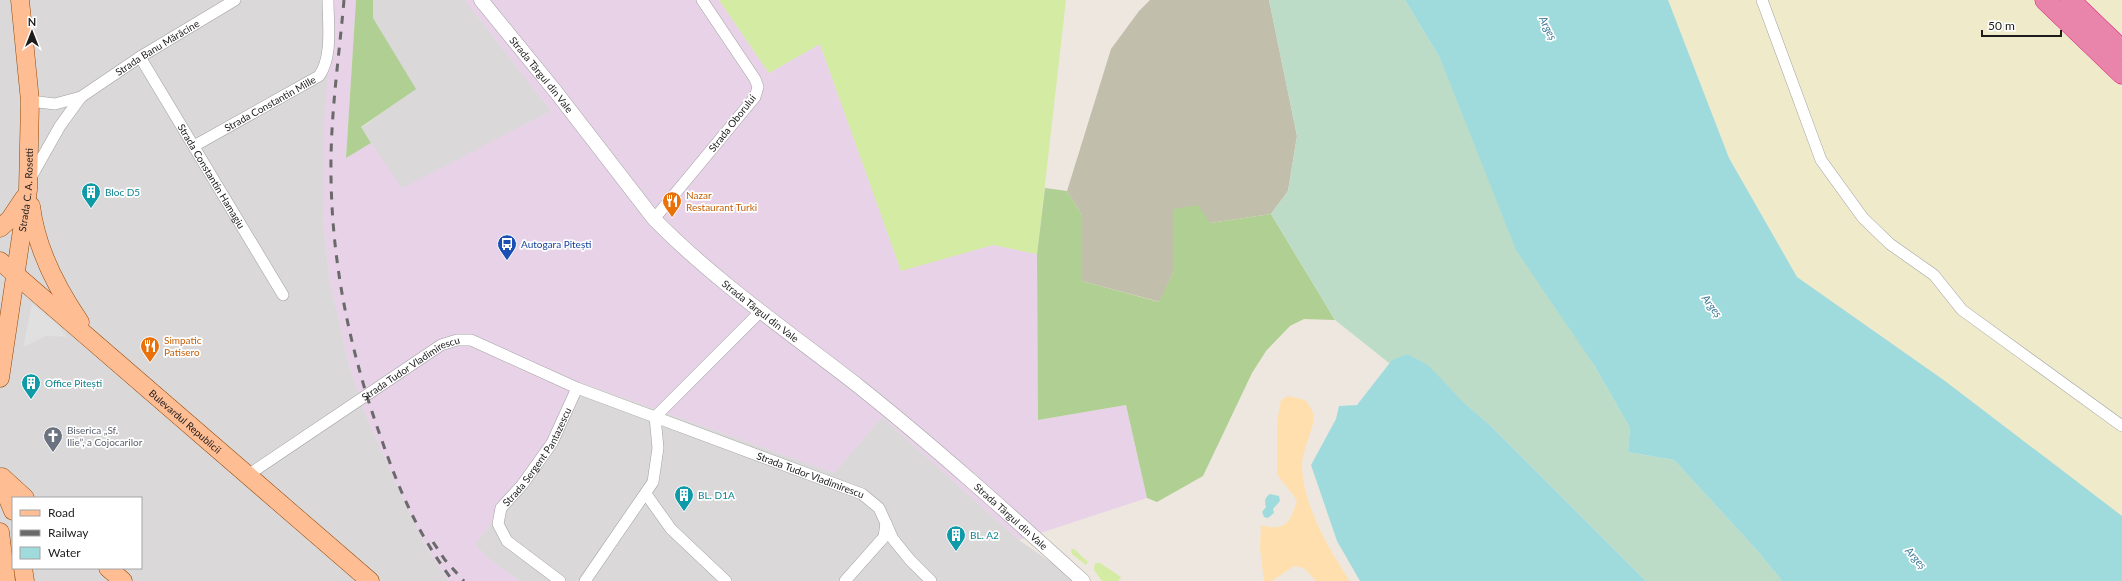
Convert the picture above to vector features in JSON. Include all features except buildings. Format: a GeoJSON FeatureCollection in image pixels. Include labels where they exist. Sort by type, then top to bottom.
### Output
{"type":"FeatureCollection","features":[{"type":"Feature","properties":{"kind":"highway"},"geometry":{"type":"LineString","coordinates":[[2044,0],[2122,74]]}},
{"type":"Feature","properties":{"kind":"highway"},"geometry":{"type":"LineString","coordinates":[[2070,0],[2122,50]]}},
{"type":"Feature","properties":{"kind":"main road","name":"Strada C. A. Rosetti"},"geometry":{"type":"LineString","coordinates":[[0,378],[29,185],[30,101],[20,0]]}},
{"type":"Feature","properties":{"kind":"main road"},"geometry":{"type":"LineString","coordinates":[[0,228],[19,207],[29,185]]}},
{"type":"Feature","properties":{"kind":"main road"},"geometry":{"type":"LineString","coordinates":[[29,185],[36,233],[54,278],[66,302],[96,345]]}},
{"type":"Feature","properties":{"kind":"main road","name":"Bulevardul Republicii"},"geometry":{"type":"LineString","coordinates":[[0,261],[370,581]]}},
{"type":"Feature","properties":{"kind":"main road"},"geometry":{"type":"LineString","coordinates":[[0,476],[24,497]]}},
{"type":"Feature","properties":{"kind":"main road"},"geometry":{"type":"LineString","coordinates":[[0,480],[12,509]]}},
{"type":"Feature","properties":{"kind":"main road"},"geometry":{"type":"LineString","coordinates":[[0,532],[6,581]]}},
{"type":"Feature","properties":{"kind":"main road"},"geometry":{"type":"LineString","coordinates":[[23,569],[26,581]]}},
{"type":"Feature","properties":{"kind":"main road"},"geometry":{"type":"LineString","coordinates":[[26,581],[27,569]]}},
{"type":"Feature","properties":{"kind":"main road"},"geometry":{"type":"LineString","coordinates":[[109,569],[123,581]]}},
{"type":"Feature","properties":{"kind":"street","name":"Strada Banu Mărăcine"},"geometry":{"type":"LineString","coordinates":[[29,185],[60,126],[81,98],[140,57],[236,0]]}},
{"type":"Feature","properties":{"kind":"street","name":"Strada Constantin Mille"},"geometry":{"type":"LineString","coordinates":[[194,146],[319,76],[324,69],[327,59],[328,0]]}},
{"type":"Feature","properties":{"kind":"street","name":"Strada Târgul din Vale"},"geometry":{"type":"LineString","coordinates":[[482,0],[556,92],[654,219],[672,237],[761,311],[858,386],[1083,581]]}},
{"type":"Feature","properties":{"kind":"street","name":"Strada Oborului"},"geometry":{"type":"LineString","coordinates":[[654,219],[755,97],[758,87],[755,79],[702,0]]}},
{"type":"Feature","properties":{"kind":"street"},"geometry":{"type":"LineString","coordinates":[[1762,0],[1821,160],[1863,218],[1890,244],[1934,275],[1962,310],[2122,426]]}},
{"type":"Feature","properties":{"kind":"street","name":"Strada Constantin Hamagiu"},"geometry":{"type":"LineString","coordinates":[[140,57],[283,295]]}},
{"type":"Feature","properties":{"kind":"street","name":"Strada Banu Mărăcine"},"geometry":{"type":"LineString","coordinates":[[30,101],[55,104],[81,98]]}},
{"type":"Feature","properties":{"kind":"street"},"geometry":{"type":"LineString","coordinates":[[585,581],[653,482],[657,465],[658,448],[655,417],[761,311]]}},
{"type":"Feature","properties":{"kind":"street","name":"Strada Tudor Vladimirescu"},"geometry":{"type":"LineString","coordinates":[[248,475],[441,345],[471,340],[577,388],[862,494],[879,508],[893,539],[910,560],[932,581]]}},
{"type":"Feature","properties":{"kind":"street","name":"Strada Sergent Pantazescu"},"geometry":{"type":"LineString","coordinates":[[560,581],[507,541],[498,524],[501,508],[522,485],[552,443],[577,388]]}},
{"type":"Feature","properties":{"kind":"street"},"geometry":{"type":"LineString","coordinates":[[646,494],[671,529],[726,581]]}},
{"type":"Feature","properties":{"kind":"street"},"geometry":{"type":"LineString","coordinates":[[845,581],[884,537],[886,523]]}},
{"type":"Feature","properties":{"kind":"shaded area"},"geometry":{"type":"Polygon","coordinates":[[[0,0],[333,0],[323,220],[330,281],[349,365],[365,413],[407,508],[430,553],[449,581],[0,581],[0,0]]]}},
{"type":"Feature","properties":{"kind":"shaded area"},"geometry":{"type":"Polygon","coordinates":[[[333,0],[356,0],[346,157],[371,143],[402,188],[551,111],[465,0],[719,0],[769,73],[820,44],[901,270],[993,245],[1037,254],[1038,420],[1126,405],[1147,498],[1019,540],[882,417],[834,473],[582,383],[531,467],[475,545],[489,559],[520,581],[449,581],[430,553],[407,508],[365,413],[349,365],[330,281],[323,220],[324,124],[333,0]]]}},
{"type":"Feature","properties":{"kind":"shaded area"},"geometry":{"type":"Polygon","coordinates":[[[373,0],[465,0],[551,111],[402,189],[361,128],[415,89],[373,18],[373,0]]]}},
{"type":"Feature","properties":{"kind":"shaded area"},"geometry":{"type":"Polygon","coordinates":[[[1150,0],[1269,0],[1297,136],[1288,191],[1271,214],[1210,223],[1173,209],[1173,273],[1160,302],[1082,281],[1082,215],[1067,191],[1111,49],[1139,11],[1150,0]]]}},
{"type":"Feature","properties":{"kind":"shaded area"},"geometry":{"type":"Polygon","coordinates":[[[1668,0],[2122,0],[2122,516],[1945,381],[1797,277],[1729,158],[1668,0]]]}},
{"type":"Feature","properties":{"kind":"shaded area"},"geometry":{"type":"Polygon","coordinates":[[[32,304],[56,323],[67,337],[46,336],[23,347],[32,304]]]}},
{"type":"Feature","properties":{"kind":"shaded area"},"geometry":{"type":"Polygon","coordinates":[[[582,383],[834,473],[882,417],[1019,540],[1078,581],[520,581],[489,559],[475,545],[531,467],[582,383]]]}},
{"type":"Feature","properties":{"kind":"green space"},"geometry":{"type":"Polygon","coordinates":[[[356,0],[373,0],[373,18],[416,89],[361,127],[371,143],[346,158],[356,0]]]}},
{"type":"Feature","properties":{"kind":"green space"},"geometry":{"type":"Polygon","coordinates":[[[719,0],[1066,0],[1037,254],[993,245],[901,271],[820,44],[769,73],[719,0]]]}},
{"type":"Feature","properties":{"kind":"green space"},"geometry":{"type":"Polygon","coordinates":[[[1269,0],[1405,0],[1440,58],[1594,365],[1630,428],[1628,452],[1674,460],[1755,548],[1782,581],[1646,581],[1492,427],[1407,354],[1389,363],[1335,320],[1271,214],[1288,191],[1297,136],[1269,0]]]}},
{"type":"Feature","properties":{"kind":"green space"},"geometry":{"type":"Polygon","coordinates":[[[1045,188],[1067,191],[1082,215],[1082,281],[1159,302],[1173,273],[1173,209],[1198,205],[1210,223],[1271,214],[1335,320],[1304,319],[1290,326],[1266,351],[1252,373],[1203,476],[1157,502],[1147,498],[1126,405],[1038,420],[1037,254],[1045,188]]]}},
{"type":"Feature","properties":{"kind":"green space"},"geometry":{"type":"Polygon","coordinates":[[[1071,549],[1074,549],[1088,562],[1086,565],[1072,554],[1071,549]]]}},
{"type":"Feature","properties":{"kind":"green space"},"geometry":{"type":"Polygon","coordinates":[[[1095,563],[1100,563],[1121,577],[1118,581],[1102,581],[1094,570],[1095,563]]]}},
{"type":"Feature","properties":{"kind":"sand"},"geometry":{"type":"Polygon","coordinates":[[[1288,396],[1305,400],[1312,411],[1314,418],[1313,424],[1302,461],[1307,497],[1318,527],[1350,581],[1316,581],[1304,568],[1294,566],[1272,581],[1264,581],[1260,548],[1261,525],[1276,527],[1285,524],[1292,515],[1297,501],[1277,474],[1277,421],[1281,400],[1288,396]]]}},
{"type":"Feature","properties":{"kind":"water","name":"Argeș"},"geometry":{"type":"Polygon","coordinates":[[[1405,0],[1668,0],[1729,158],[1797,277],[1945,381],[2122,516],[2122,581],[1782,581],[1755,548],[1674,460],[1628,452],[1630,428],[1594,365],[1516,250],[1440,58],[1405,0]]]}},
{"type":"Feature","properties":{"kind":"water"},"geometry":{"type":"Polygon","coordinates":[[[1407,354],[1428,365],[1462,401],[1492,427],[1646,581],[1360,581],[1337,541],[1311,465],[1336,419],[1339,406],[1357,405],[1392,360],[1407,354]]]}},
{"type":"Feature","properties":{"kind":"water"},"geometry":{"type":"Polygon","coordinates":[[[1270,494],[1279,496],[1280,501],[1273,509],[1274,513],[1268,518],[1264,517],[1262,512],[1266,507],[1266,498],[1270,494]]]}},
{"type":"Feature","properties":{"kind":"railway"},"geometry":{"type":"LineString","coordinates":[[344,0],[333,110],[331,176],[335,242],[345,307],[352,340],[369,403],[394,474],[419,528],[429,546],[453,581]]}},
{"type":"Feature","properties":{"kind":"railway"},"geometry":{"type":"LineString","coordinates":[[433,542],[445,560],[464,581]]}},
{"type":"Feature","properties":{"kind":"place","name":"Bloc D5"},"geometry":{"type":"Point","coordinates":[91,209]}},
{"type":"Feature","properties":{"kind":"place","name":"Nazar Restaurant Turki"},"geometry":{"type":"Point","coordinates":[672,218]}},
{"type":"Feature","properties":{"kind":"place","name":"Autogara Pitești"},"geometry":{"type":"Point","coordinates":[507,261]}},
{"type":"Feature","properties":{"kind":"place","name":"Simpatic Patisero"},"geometry":{"type":"Point","coordinates":[150,363]}},
{"type":"Feature","properties":{"kind":"place","name":"Office Pitești"},"geometry":{"type":"Point","coordinates":[31,400]}},
{"type":"Feature","properties":{"kind":"place","name":"Biserica „Sf. Ilie”, a Cojocarilor"},"geometry":{"type":"Point","coordinates":[53,453]}},
{"type":"Feature","properties":{"kind":"place","name":"BL. D1A"},"geometry":{"type":"Point","coordinates":[684,512]}},
{"type":"Feature","properties":{"kind":"place","name":"BL. A2"},"geometry":{"type":"Point","coordinates":[956,552]}}]}
